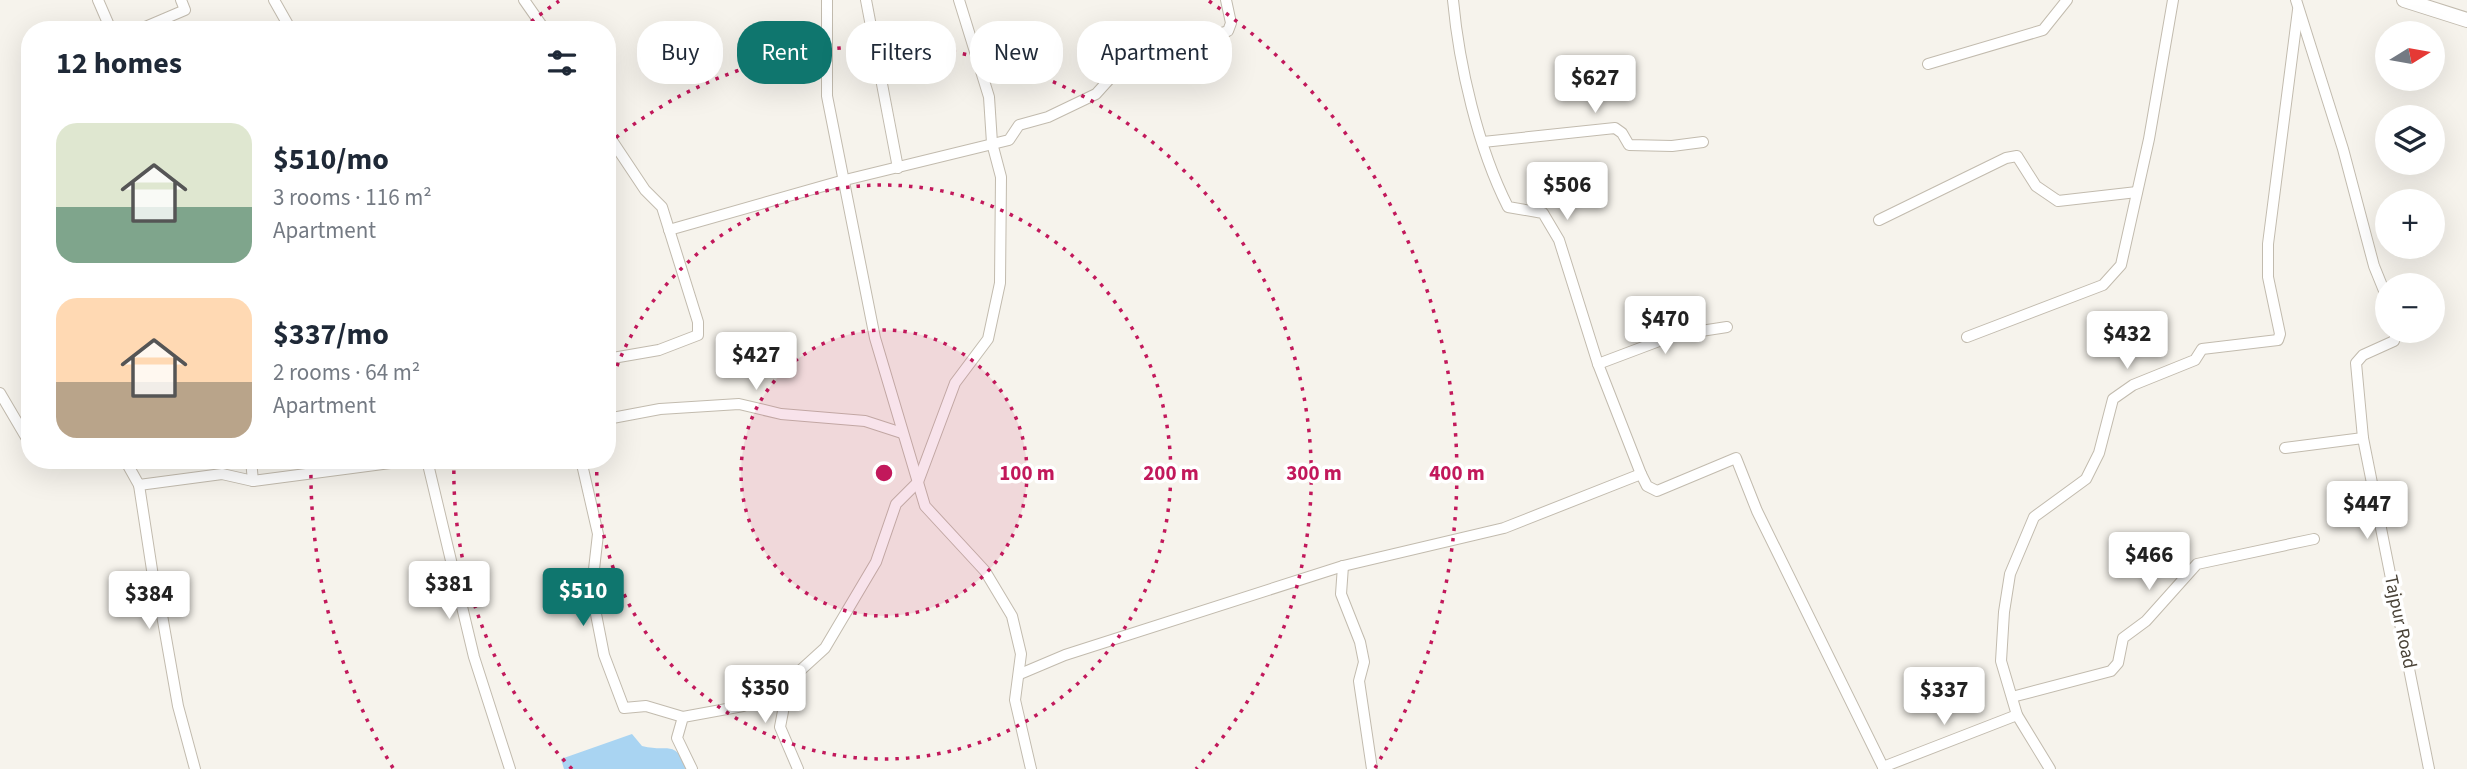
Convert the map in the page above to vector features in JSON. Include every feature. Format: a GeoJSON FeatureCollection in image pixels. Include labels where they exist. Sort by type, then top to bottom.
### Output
{"type":"FeatureCollection","features":[{"type":"Feature","properties":{"kind":"street"},"geometry":{"type":"LineString","coordinates":[[98,0],[107,21]]}},
{"type":"Feature","properties":{"kind":"street"},"geometry":{"type":"LineString","coordinates":[[158,21],[185,9],[181,0]]}},
{"type":"Feature","properties":{"kind":"street"},"geometry":{"type":"LineString","coordinates":[[274,0],[285,21]]}},
{"type":"Feature","properties":{"kind":"street"},"geometry":{"type":"LineString","coordinates":[[524,0],[539,21]]}},
{"type":"Feature","properties":{"kind":"street"},"geometry":{"type":"LineString","coordinates":[[827,0],[827,96],[841,181],[863,266],[875,338],[925,506],[985,571],[1012,616],[1021,654],[1015,700],[1031,769]]}},
{"type":"Feature","properties":{"kind":"street"},"geometry":{"type":"LineString","coordinates":[[866,0],[898,168]]}},
{"type":"Feature","properties":{"kind":"street"},"geometry":{"type":"LineString","coordinates":[[583,469],[598,534],[593,578],[594,604],[604,655],[624,708],[646,706],[683,717],[743,706],[781,688],[825,648],[876,562],[896,505],[918,482],[955,383],[988,339],[1000,283],[1001,177],[992,143],[989,97],[959,0]]}},
{"type":"Feature","properties":{"kind":"street"},"geometry":{"type":"LineString","coordinates":[[669,230],[841,181],[1009,140],[1019,125],[1059,113],[1096,94],[1124,63],[1228,31],[1231,23],[1226,0]]}},
{"type":"Feature","properties":{"kind":"street"},"geometry":{"type":"LineString","coordinates":[[1453,0],[1456,32],[1495,181],[1508,207],[1543,213],[1559,240],[1598,364],[1647,486],[1657,491],[1736,458],[1757,511],[1883,768],[2017,715]]}},
{"type":"Feature","properties":{"kind":"street"},"geometry":{"type":"LineString","coordinates":[[1928,64],[2043,30],[2067,0]]}},
{"type":"Feature","properties":{"kind":"street"},"geometry":{"type":"LineString","coordinates":[[1967,337],[2103,285],[2122,265],[2173,0]]}},
{"type":"Feature","properties":{"kind":"street"},"geometry":{"type":"LineString","coordinates":[[2404,0],[2467,20]]}},
{"type":"Feature","properties":{"kind":"street"},"geometry":{"type":"LineString","coordinates":[[2297,5],[2343,149],[2377,273]]}},
{"type":"Feature","properties":{"kind":"street"},"geometry":{"type":"LineString","coordinates":[[2050,769],[2017,715],[2001,661],[2010,574],[2034,517],[2086,479],[2099,453],[2113,399],[2133,385],[2195,360],[2202,349],[2278,340],[2280,334],[2268,276],[2268,244],[2297,5]]}},
{"type":"Feature","properties":{"kind":"street"},"geometry":{"type":"LineString","coordinates":[[1483,142],[1615,128],[1622,133],[1629,145],[1672,146],[1703,142]]}},
{"type":"Feature","properties":{"kind":"street"},"geometry":{"type":"LineString","coordinates":[[616,146],[645,190],[662,207],[698,322],[698,335],[659,350],[616,357]]}},
{"type":"Feature","properties":{"kind":"street"},"geometry":{"type":"LineString","coordinates":[[1879,220],[2006,158],[2017,156],[2036,186],[2058,201],[2137,192]]}},
{"type":"Feature","properties":{"kind":"street"},"geometry":{"type":"LineString","coordinates":[[1598,364],[1675,335],[1727,327]]}},
{"type":"Feature","properties":{"kind":"street","name":"Tajpur Road"},"geometry":{"type":"LineString","coordinates":[[2390,343],[2363,355],[2356,363],[2363,438],[2429,769]]}},
{"type":"Feature","properties":{"kind":"street"},"geometry":{"type":"LineString","coordinates":[[0,393],[21,429]]}},
{"type":"Feature","properties":{"kind":"street"},"geometry":{"type":"LineString","coordinates":[[616,417],[660,408],[738,404],[781,414],[866,421],[902,432]]}},
{"type":"Feature","properties":{"kind":"street"},"geometry":{"type":"LineString","coordinates":[[2285,448],[2363,438]]}},
{"type":"Feature","properties":{"kind":"street"},"geometry":{"type":"LineString","coordinates":[[130,469],[139,485],[158,609],[162,615],[178,706],[195,769]]}},
{"type":"Feature","properties":{"kind":"street"},"geometry":{"type":"LineString","coordinates":[[252,469],[253,481]]}},
{"type":"Feature","properties":{"kind":"street"},"geometry":{"type":"LineString","coordinates":[[139,485],[222,474],[253,481],[344,469]]}},
{"type":"Feature","properties":{"kind":"street"},"geometry":{"type":"LineString","coordinates":[[429,469],[474,657],[510,769]]}},
{"type":"Feature","properties":{"kind":"street"},"geometry":{"type":"LineString","coordinates":[[1020,674],[1065,655],[1343,566],[1504,528],[1642,474]]}},
{"type":"Feature","properties":{"kind":"street"},"geometry":{"type":"LineString","coordinates":[[2012,697],[2111,671],[2118,663],[2123,638],[2146,621],[2197,564],[2314,539]]}},
{"type":"Feature","properties":{"kind":"street"},"geometry":{"type":"LineString","coordinates":[[1343,566],[1341,594],[1360,642],[1364,662],[1359,681],[1372,769]]}},
{"type":"Feature","properties":{"kind":"street"},"geometry":{"type":"LineString","coordinates":[[789,680],[780,727],[797,769]]}},
{"type":"Feature","properties":{"kind":"street"},"geometry":{"type":"LineString","coordinates":[[683,717],[677,738],[692,769]]}},
{"type":"Feature","properties":{"kind":"water"},"geometry":{"type":"Polygon","coordinates":[[[632,734],[642,746],[674,750],[689,769],[564,769],[561,759],[632,734]]]}}]}
